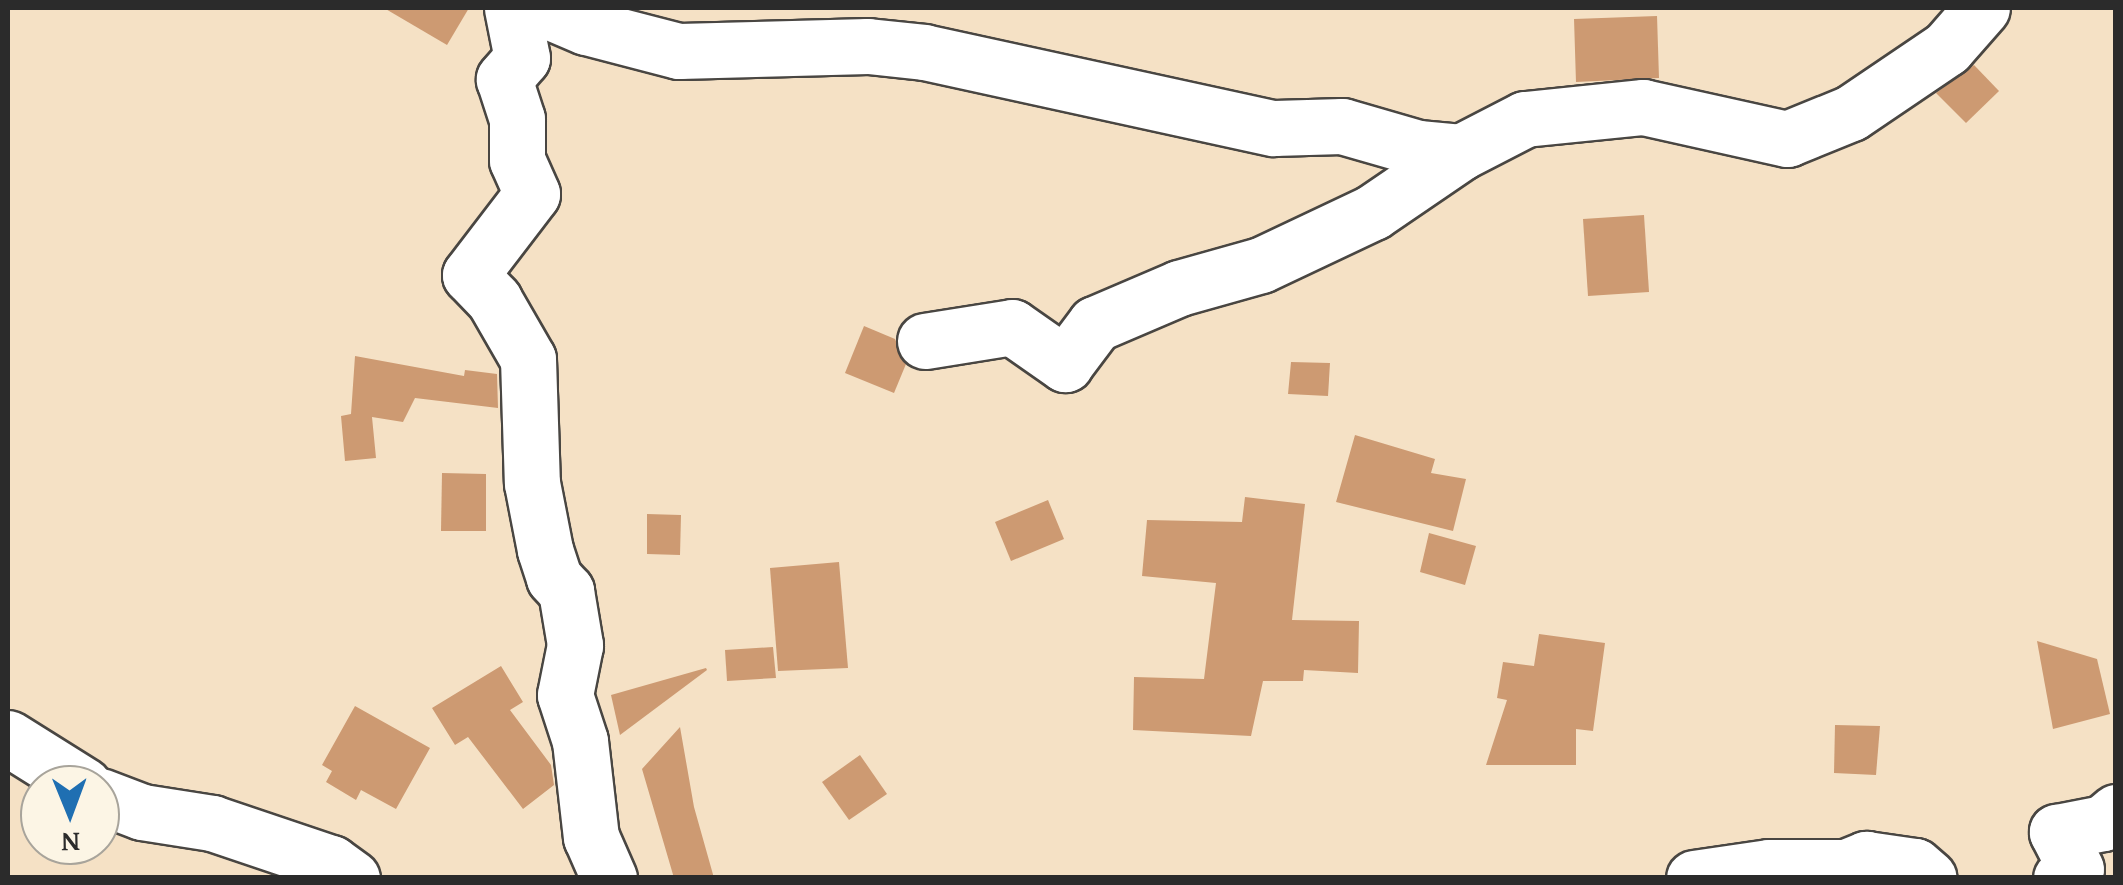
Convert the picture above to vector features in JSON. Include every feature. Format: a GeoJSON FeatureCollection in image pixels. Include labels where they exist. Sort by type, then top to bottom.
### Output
{"type":"FeatureCollection","features":[{"type":"Feature","properties":{"kind":"street"},"geometry":{"type":"LineString","coordinates":[[512,8],[522,58],[504,80],[517,119],[517,160],[532,194],[470,275],[494,300],[528,359],[532,483],[544,550],[554,578],[566,591],[575,645],[565,695],[580,741],[591,837],[609,878]]}},
{"type":"Feature","properties":{"kind":"street"},"geometry":{"type":"LineString","coordinates":[[540,8],[586,28],[679,51],[849,46],[924,52],[1274,128],[1342,126],[1461,152]]}},
{"type":"Feature","properties":{"kind":"street"},"geometry":{"type":"LineString","coordinates":[[925,341],[1012,327],[1065,364],[1095,324],[1179,288],[1277,258],[1373,212],[1461,152],[1525,119],[1643,107],[1787,139],[1851,113],[1946,48],[1982,8]]}},
{"type":"Feature","properties":{"kind":"street"},"geometry":{"type":"LineString","coordinates":[[8,738],[51,765]]}},
{"type":"Feature","properties":{"kind":"street"},"geometry":{"type":"LineString","coordinates":[[120,804],[142,812],[229,829],[331,863],[352,878]]}},
{"type":"Feature","properties":{"kind":"street"},"geometry":{"type":"LineString","coordinates":[[2061,878],[2076,869],[2057,832],[2103,823],[2116,812]]}},
{"type":"Feature","properties":{"kind":"street"},"geometry":{"type":"LineString","coordinates":[[1694,878],[1769,867],[1846,868],[1866,858],[1915,866],[1929,878]]}},
{"type":"Feature","properties":{"kind":"building"},"geometry":{"type":"Polygon","coordinates":[[[384,8],[469,8],[447,45],[384,8]]]}},
{"type":"Feature","properties":{"kind":"building"},"geometry":{"type":"Polygon","coordinates":[[[1657,16],[1659,78],[1576,82],[1574,19],[1657,16]]]}},
{"type":"Feature","properties":{"kind":"building"},"geometry":{"type":"Polygon","coordinates":[[[1974,65],[1999,91],[1966,123],[1936,93],[1974,65]]]}},
{"type":"Feature","properties":{"kind":"building"},"geometry":{"type":"Polygon","coordinates":[[[1644,215],[1649,292],[1588,296],[1583,219],[1644,215]]]}},
{"type":"Feature","properties":{"kind":"building"},"geometry":{"type":"Polygon","coordinates":[[[864,326],[895,339],[906,364],[894,393],[845,373],[864,326]]]}},
{"type":"Feature","properties":{"kind":"building"},"geometry":{"type":"Polygon","coordinates":[[[355,356],[464,376],[465,370],[497,374],[498,408],[415,398],[403,422],[372,417],[376,458],[345,461],[341,416],[351,414],[355,356]]]}},
{"type":"Feature","properties":{"kind":"building"},"geometry":{"type":"Polygon","coordinates":[[[1291,362],[1330,363],[1328,396],[1288,394],[1291,362]]]}},
{"type":"Feature","properties":{"kind":"building"},"geometry":{"type":"Polygon","coordinates":[[[1355,435],[1435,459],[1431,473],[1466,479],[1453,531],[1336,502],[1355,435]]]}},
{"type":"Feature","properties":{"kind":"building"},"geometry":{"type":"Polygon","coordinates":[[[442,473],[486,474],[486,531],[441,531],[442,473]]]}},
{"type":"Feature","properties":{"kind":"building"},"geometry":{"type":"Polygon","coordinates":[[[1245,497],[1305,504],[1292,620],[1359,621],[1358,673],[1304,670],[1303,681],[1263,681],[1251,736],[1133,730],[1134,677],[1204,679],[1216,583],[1142,576],[1147,520],[1242,522],[1245,497]]]}},
{"type":"Feature","properties":{"kind":"building"},"geometry":{"type":"Polygon","coordinates":[[[1048,500],[1064,539],[1011,561],[995,522],[1048,500]]]}},
{"type":"Feature","properties":{"kind":"building"},"geometry":{"type":"Polygon","coordinates":[[[647,514],[681,515],[680,555],[647,554],[647,514]]]}},
{"type":"Feature","properties":{"kind":"building"},"geometry":{"type":"Polygon","coordinates":[[[1429,533],[1476,546],[1465,585],[1420,572],[1429,533]]]}},
{"type":"Feature","properties":{"kind":"building"},"geometry":{"type":"Polygon","coordinates":[[[839,562],[848,668],[778,671],[770,568],[839,562]]]}},
{"type":"Feature","properties":{"kind":"building"},"geometry":{"type":"Polygon","coordinates":[[[1539,634],[1605,643],[1593,731],[1576,729],[1576,765],[1486,765],[1507,700],[1497,698],[1503,662],[1534,666],[1539,634]]]}},
{"type":"Feature","properties":{"kind":"building"},"geometry":{"type":"Polygon","coordinates":[[[2037,641],[2097,659],[2110,714],[2053,729],[2037,641]]]}},
{"type":"Feature","properties":{"kind":"building"},"geometry":{"type":"Polygon","coordinates":[[[773,647],[776,678],[727,681],[725,650],[773,647]]]}},
{"type":"Feature","properties":{"kind":"building"},"geometry":{"type":"Polygon","coordinates":[[[501,666],[523,702],[510,710],[551,765],[554,785],[523,809],[468,737],[455,745],[432,708],[501,666]]]}},
{"type":"Feature","properties":{"kind":"building"},"geometry":{"type":"Polygon","coordinates":[[[707,670],[620,735],[611,695],[707,670]]]}},
{"type":"Feature","properties":{"kind":"building"},"geometry":{"type":"Polygon","coordinates":[[[355,706],[430,748],[396,809],[361,790],[356,800],[326,782],[332,771],[322,765],[355,706]]]}},
{"type":"Feature","properties":{"kind":"building"},"geometry":{"type":"Polygon","coordinates":[[[1835,725],[1880,726],[1876,775],[1834,773],[1835,725]]]}},
{"type":"Feature","properties":{"kind":"building"},"geometry":{"type":"Polygon","coordinates":[[[680,727],[694,807],[714,878],[674,878],[642,769],[680,727]]]}},
{"type":"Feature","properties":{"kind":"building"},"geometry":{"type":"Polygon","coordinates":[[[860,755],[887,794],[849,820],[822,782],[860,755]]]}}]}
